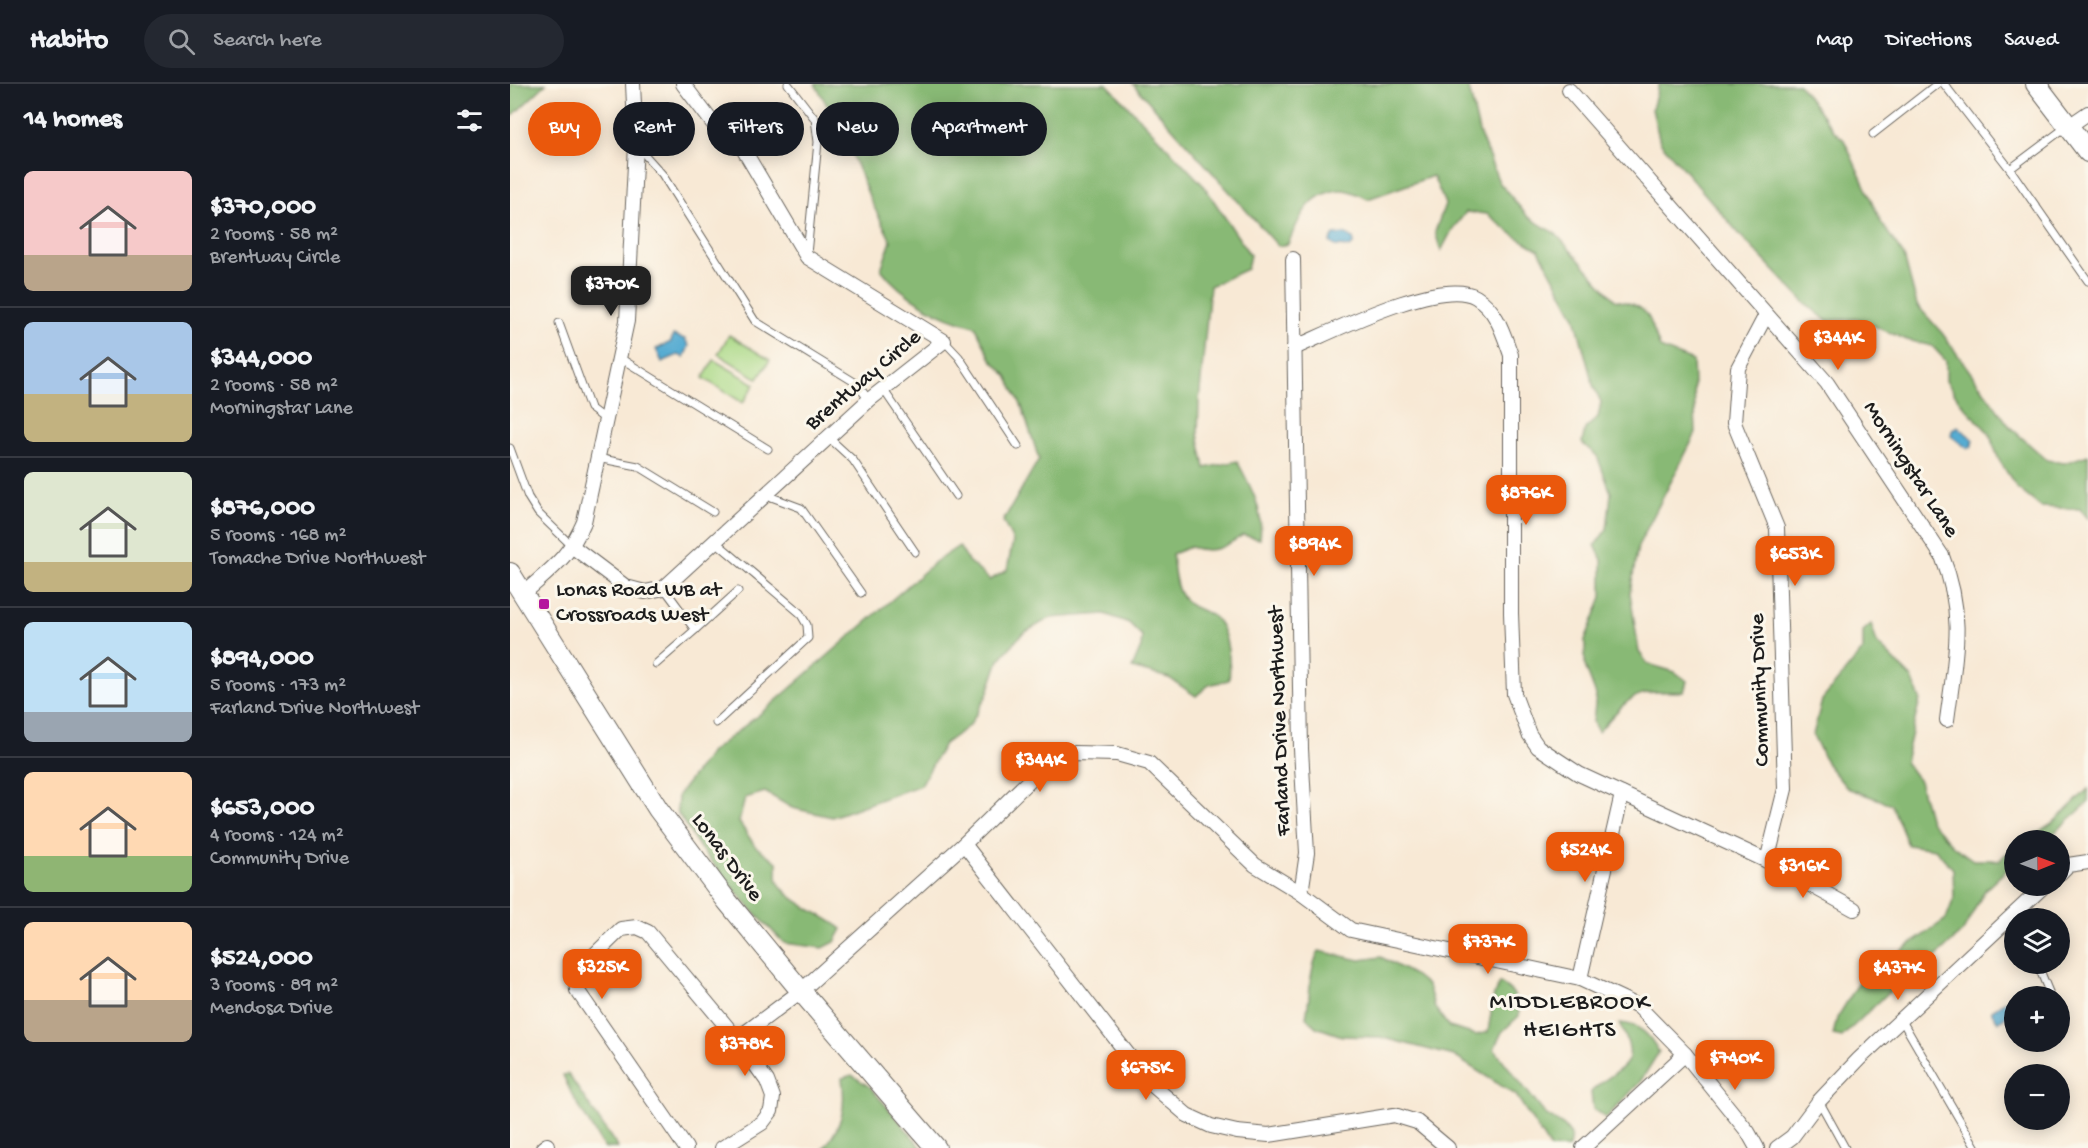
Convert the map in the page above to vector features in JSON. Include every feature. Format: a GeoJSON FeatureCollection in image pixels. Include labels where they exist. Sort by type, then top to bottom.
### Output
{"type":"FeatureCollection","features":[{"type":"Feature","properties":{"kind":"street"},"geometry":{"type":"LineString","coordinates":[[633,84],[634,102]]}},
{"type":"Feature","properties":{"kind":"street","name":"Brentway Circle"},"geometry":{"type":"LineString","coordinates":[[664,588],[869,400],[944,341],[807,256],[740,142],[715,126],[683,84]]}},
{"type":"Feature","properties":{"kind":"street"},"geometry":{"type":"LineString","coordinates":[[2036,84],[2088,152]]}},
{"type":"Feature","properties":{"kind":"street","name":"Morningstar Lane"},"geometry":{"type":"LineString","coordinates":[[1569,90],[1827,383],[1942,556],[1952,582],[1958,629],[1947,720]]}},
{"type":"Feature","properties":{"kind":"street"},"geometry":{"type":"LineString","coordinates":[[2068,126],[2088,113]]}},
{"type":"Feature","properties":{"kind":"street"},"geometry":{"type":"LineString","coordinates":[[517,599],[573,547],[584,522],[620,358],[629,291],[635,156]]}},
{"type":"Feature","properties":{"kind":"street","name":"Farland Drive Northwest"},"geometry":{"type":"LineString","coordinates":[[1293,259],[1301,738],[1306,853],[1301,893]]}},
{"type":"Feature","properties":{"kind":"street"},"geometry":{"type":"LineString","coordinates":[[1294,348],[1423,296],[1449,291],[1475,297],[1497,317],[1511,355],[1511,613],[1514,694],[1522,719],[1538,747],[1579,774],[1767,861],[1854,909]]}},
{"type":"Feature","properties":{"kind":"street","name":"Community Drive"},"geometry":{"type":"LineString","coordinates":[[1766,315],[1738,368],[1734,423],[1777,528],[1785,789],[1767,861]]}},
{"type":"Feature","properties":{"kind":"street"},"geometry":{"type":"LineString","coordinates":[[573,547],[626,587],[645,592],[664,588]]}},
{"type":"Feature","properties":{"kind":"street","name":"Lonas Drive"},"geometry":{"type":"LineString","coordinates":[[510,573],[517,599],[658,809],[727,901],[936,1148]]}},
{"type":"Feature","properties":{"kind":"street"},"geometry":{"type":"LineString","coordinates":[[737,1039],[801,991],[964,844],[1046,764],[1075,753],[1117,754],[1149,763],[1255,865],[1301,893],[1351,930],[1580,979],[1638,1006],[1685,1054],[1748,1132],[1757,1148]]}},
{"type":"Feature","properties":{"kind":"street"},"geometry":{"type":"LineString","coordinates":[[1580,979],[1622,794]]}},
{"type":"Feature","properties":{"kind":"street"},"geometry":{"type":"LineString","coordinates":[[964,844],[1151,1084],[1187,1115],[1211,1126],[1269,1135],[1394,1114],[1418,1122],[1448,1148]]}},
{"type":"Feature","properties":{"kind":"street"},"geometry":{"type":"LineString","coordinates":[[2070,865],[2088,862]]}},
{"type":"Feature","properties":{"kind":"street"},"geometry":{"type":"LineString","coordinates":[[2023,908],[2035,896]]}},
{"type":"Feature","properties":{"kind":"street"},"geometry":{"type":"LineString","coordinates":[[1777,1148],[1792,1137],[1819,1101],[1901,1020],[2004,926]]}},
{"type":"Feature","properties":{"kind":"street"},"geometry":{"type":"LineString","coordinates":[[686,1148],[577,990],[576,981],[579,970],[621,929],[637,927],[648,932],[737,1039],[767,1080],[773,1097],[771,1111],[762,1123],[722,1148]]}},
{"type":"Feature","properties":{"kind":"street"},"geometry":{"type":"LineString","coordinates":[[1583,1148],[1685,1054]]}},
{"type":"Feature","properties":{"kind":"lane"},"geometry":{"type":"LineString","coordinates":[[788,84],[815,119],[818,142],[807,256]]}},
{"type":"Feature","properties":{"kind":"lane"},"geometry":{"type":"LineString","coordinates":[[1873,134],[1937,84]]}},
{"type":"Feature","properties":{"kind":"lane"},"geometry":{"type":"LineString","coordinates":[[1944,84],[2010,169],[2088,281]]}},
{"type":"Feature","properties":{"kind":"lane"},"geometry":{"type":"LineString","coordinates":[[2010,169],[2068,126]]}},
{"type":"Feature","properties":{"kind":"lane"},"geometry":{"type":"LineString","coordinates":[[646,156],[663,174],[755,321],[856,383],[869,400]]}},
{"type":"Feature","properties":{"kind":"lane"},"geometry":{"type":"LineString","coordinates":[[560,323],[590,408],[606,420]]}},
{"type":"Feature","properties":{"kind":"lane"},"geometry":{"type":"LineString","coordinates":[[944,341],[959,357],[1018,446]]}},
{"type":"Feature","properties":{"kind":"lane"},"geometry":{"type":"LineString","coordinates":[[620,358],[768,449]]}},
{"type":"Feature","properties":{"kind":"lane"},"geometry":{"type":"LineString","coordinates":[[883,388],[956,496]]}},
{"type":"Feature","properties":{"kind":"lane"},"geometry":{"type":"LineString","coordinates":[[828,437],[854,460],[915,552]]}},
{"type":"Feature","properties":{"kind":"lane"},"geometry":{"type":"LineString","coordinates":[[510,448],[528,497],[538,513],[573,547]]}},
{"type":"Feature","properties":{"kind":"lane"},"geometry":{"type":"LineString","coordinates":[[597,458],[638,466],[713,512]]}},
{"type":"Feature","properties":{"kind":"lane"},"geometry":{"type":"LineString","coordinates":[[766,495],[801,508],[861,593]]}},
{"type":"Feature","properties":{"kind":"lane"},"geometry":{"type":"LineString","coordinates":[[716,542],[800,613],[807,625],[808,638],[716,723]]}},
{"type":"Feature","properties":{"kind":"lane"},"geometry":{"type":"LineString","coordinates":[[664,588],[695,630]]}},
{"type":"Feature","properties":{"kind":"lane"},"geometry":{"type":"LineString","coordinates":[[656,664],[738,591]]}},
{"type":"Feature","properties":{"kind":"lane"},"geometry":{"type":"LineString","coordinates":[[1901,1020],[1976,1148]]}},
{"type":"Feature","properties":{"kind":"lane"},"geometry":{"type":"LineString","coordinates":[[1819,1101],[1845,1148]]}},
{"type":"Feature","properties":{"kind":"green space"},"geometry":{"type":"Polygon","coordinates":[[[510,84],[546,84],[510,118],[510,84]]]}},
{"type":"Feature","properties":{"kind":"green space"},"geometry":{"type":"Polygon","coordinates":[[[815,84],[1107,84],[1204,186],[1250,255],[1247,269],[1210,286],[1198,434],[1205,468],[1237,461],[1255,498],[1261,528],[1260,539],[1243,535],[1212,550],[1190,547],[1172,554],[1176,581],[1181,595],[1191,605],[1217,620],[1225,635],[1229,655],[1229,680],[1209,685],[1196,696],[1169,678],[1132,668],[1141,647],[1142,636],[1129,623],[1105,614],[1050,618],[1022,634],[999,660],[987,695],[970,725],[944,744],[921,785],[832,817],[792,808],[765,792],[745,798],[739,822],[755,846],[777,862],[777,879],[782,888],[797,901],[842,929],[835,942],[823,948],[784,943],[750,908],[700,848],[677,812],[678,795],[711,752],[770,706],[935,562],[959,546],[968,561],[990,580],[1007,570],[1013,541],[1003,521],[1039,459],[1022,407],[1007,376],[991,359],[975,326],[949,318],[911,298],[881,269],[891,241],[853,156],[899,156],[899,102],[825,102],[815,84]]]}},
{"type":"Feature","properties":{"kind":"green space"},"geometry":{"type":"Polygon","coordinates":[[[1133,84],[1468,84],[1479,132],[1499,182],[1528,217],[1556,234],[1615,300],[1636,306],[1647,315],[1660,348],[1693,361],[1696,433],[1638,546],[1630,593],[1639,652],[1648,664],[1675,672],[1687,681],[1684,692],[1653,692],[1634,697],[1618,710],[1598,732],[1593,722],[1596,695],[1585,666],[1585,640],[1602,597],[1602,560],[1595,545],[1607,529],[1611,493],[1597,456],[1582,443],[1585,429],[1598,417],[1601,402],[1593,385],[1575,317],[1539,250],[1515,236],[1487,214],[1466,212],[1452,230],[1441,251],[1435,232],[1445,204],[1433,176],[1368,199],[1344,190],[1321,196],[1313,201],[1301,216],[1288,244],[1278,246],[1133,84]]]}},
{"type":"Feature","properties":{"kind":"green space"},"geometry":{"type":"Polygon","coordinates":[[[1659,84],[1799,84],[1834,131],[1844,140],[1882,224],[1904,256],[1917,305],[1942,333],[2010,427],[2047,460],[2064,463],[2088,455],[2088,518],[2080,509],[2041,507],[2017,488],[1999,460],[1989,433],[1961,403],[1946,381],[1946,361],[1932,346],[1907,340],[1858,319],[1827,321],[1803,301],[1741,236],[1660,142],[1652,109],[1659,84]]]}},
{"type":"Feature","properties":{"kind":"green space"},"geometry":{"type":"Polygon","coordinates":[[[729,335],[770,360],[758,379],[718,354],[729,335]]]}},
{"type":"Feature","properties":{"kind":"green space"},"geometry":{"type":"Polygon","coordinates":[[[714,360],[755,384],[743,403],[703,378],[714,360]]]}},
{"type":"Feature","properties":{"kind":"green space"},"geometry":{"type":"Polygon","coordinates":[[[1871,624],[1877,643],[1912,678],[1920,699],[1905,762],[1919,781],[1930,821],[1952,845],[1973,860],[1999,860],[2004,856],[2004,872],[1985,890],[1963,931],[1938,955],[1887,994],[1842,1037],[1833,1035],[1837,1018],[1861,979],[1946,919],[1954,898],[1953,869],[1935,849],[1908,845],[1891,804],[1847,788],[1827,764],[1813,735],[1822,700],[1863,650],[1863,631],[1871,624]]]}},
{"type":"Feature","properties":{"kind":"green space"},"geometry":{"type":"Polygon","coordinates":[[[2088,789],[2088,803],[2057,830],[2041,830],[2055,821],[2088,789]]]}},
{"type":"Feature","properties":{"kind":"green space"},"geometry":{"type":"Polygon","coordinates":[[[1319,951],[1360,960],[1381,957],[1416,976],[1428,986],[1435,1008],[1449,1027],[1476,1035],[1488,1032],[1494,994],[1500,983],[1509,990],[1517,1000],[1519,1016],[1502,1032],[1494,1049],[1545,1114],[1564,1126],[1571,1135],[1569,1148],[1550,1148],[1516,1095],[1454,1056],[1380,1037],[1342,1036],[1316,1027],[1306,1017],[1311,975],[1319,951]]]}},
{"type":"Feature","properties":{"kind":"green space"},"geometry":{"type":"Polygon","coordinates":[[[1619,1023],[1633,1025],[1643,1031],[1659,1052],[1640,1082],[1606,1118],[1593,1109],[1591,1092],[1619,1071],[1629,1059],[1626,1039],[1619,1023]]]}},
{"type":"Feature","properties":{"kind":"green space"},"geometry":{"type":"Polygon","coordinates":[[[568,1074],[618,1148],[604,1148],[572,1095],[563,1075],[568,1074]]]}},
{"type":"Feature","properties":{"kind":"green space"},"geometry":{"type":"Polygon","coordinates":[[[852,1075],[870,1087],[922,1148],[824,1148],[842,1115],[844,1098],[842,1078],[852,1075]]]}},
{"type":"Feature","properties":{"kind":"water"},"geometry":{"type":"Polygon","coordinates":[[[1345,234],[1353,239],[1354,243],[1350,247],[1335,246],[1330,242],[1334,235],[1345,234]]]}},
{"type":"Feature","properties":{"kind":"water"},"geometry":{"type":"Polygon","coordinates":[[[673,335],[685,339],[689,346],[684,357],[678,355],[662,362],[656,349],[671,342],[673,335]]]}},
{"type":"Feature","properties":{"kind":"water"},"geometry":{"type":"Polygon","coordinates":[[[1958,427],[1974,440],[1971,447],[1967,448],[1951,436],[1952,430],[1958,427]]]}},
{"type":"Feature","properties":{"kind":"water"},"geometry":{"type":"Polygon","coordinates":[[[2004,1002],[2004,1018],[1998,1022],[1991,1011],[2004,1002]]]}},
{"type":"Feature","properties":{"kind":"place","name":"Lonas Road WB at Crossroads West"},"geometry":{"type":"Point","coordinates":[544,604]}},
{"type":"Feature","properties":{"kind":"district","name":"MIDDLEBROOK HEIGHTS"},"geometry":{"type":"Point","coordinates":[1570,1017]}}]}
